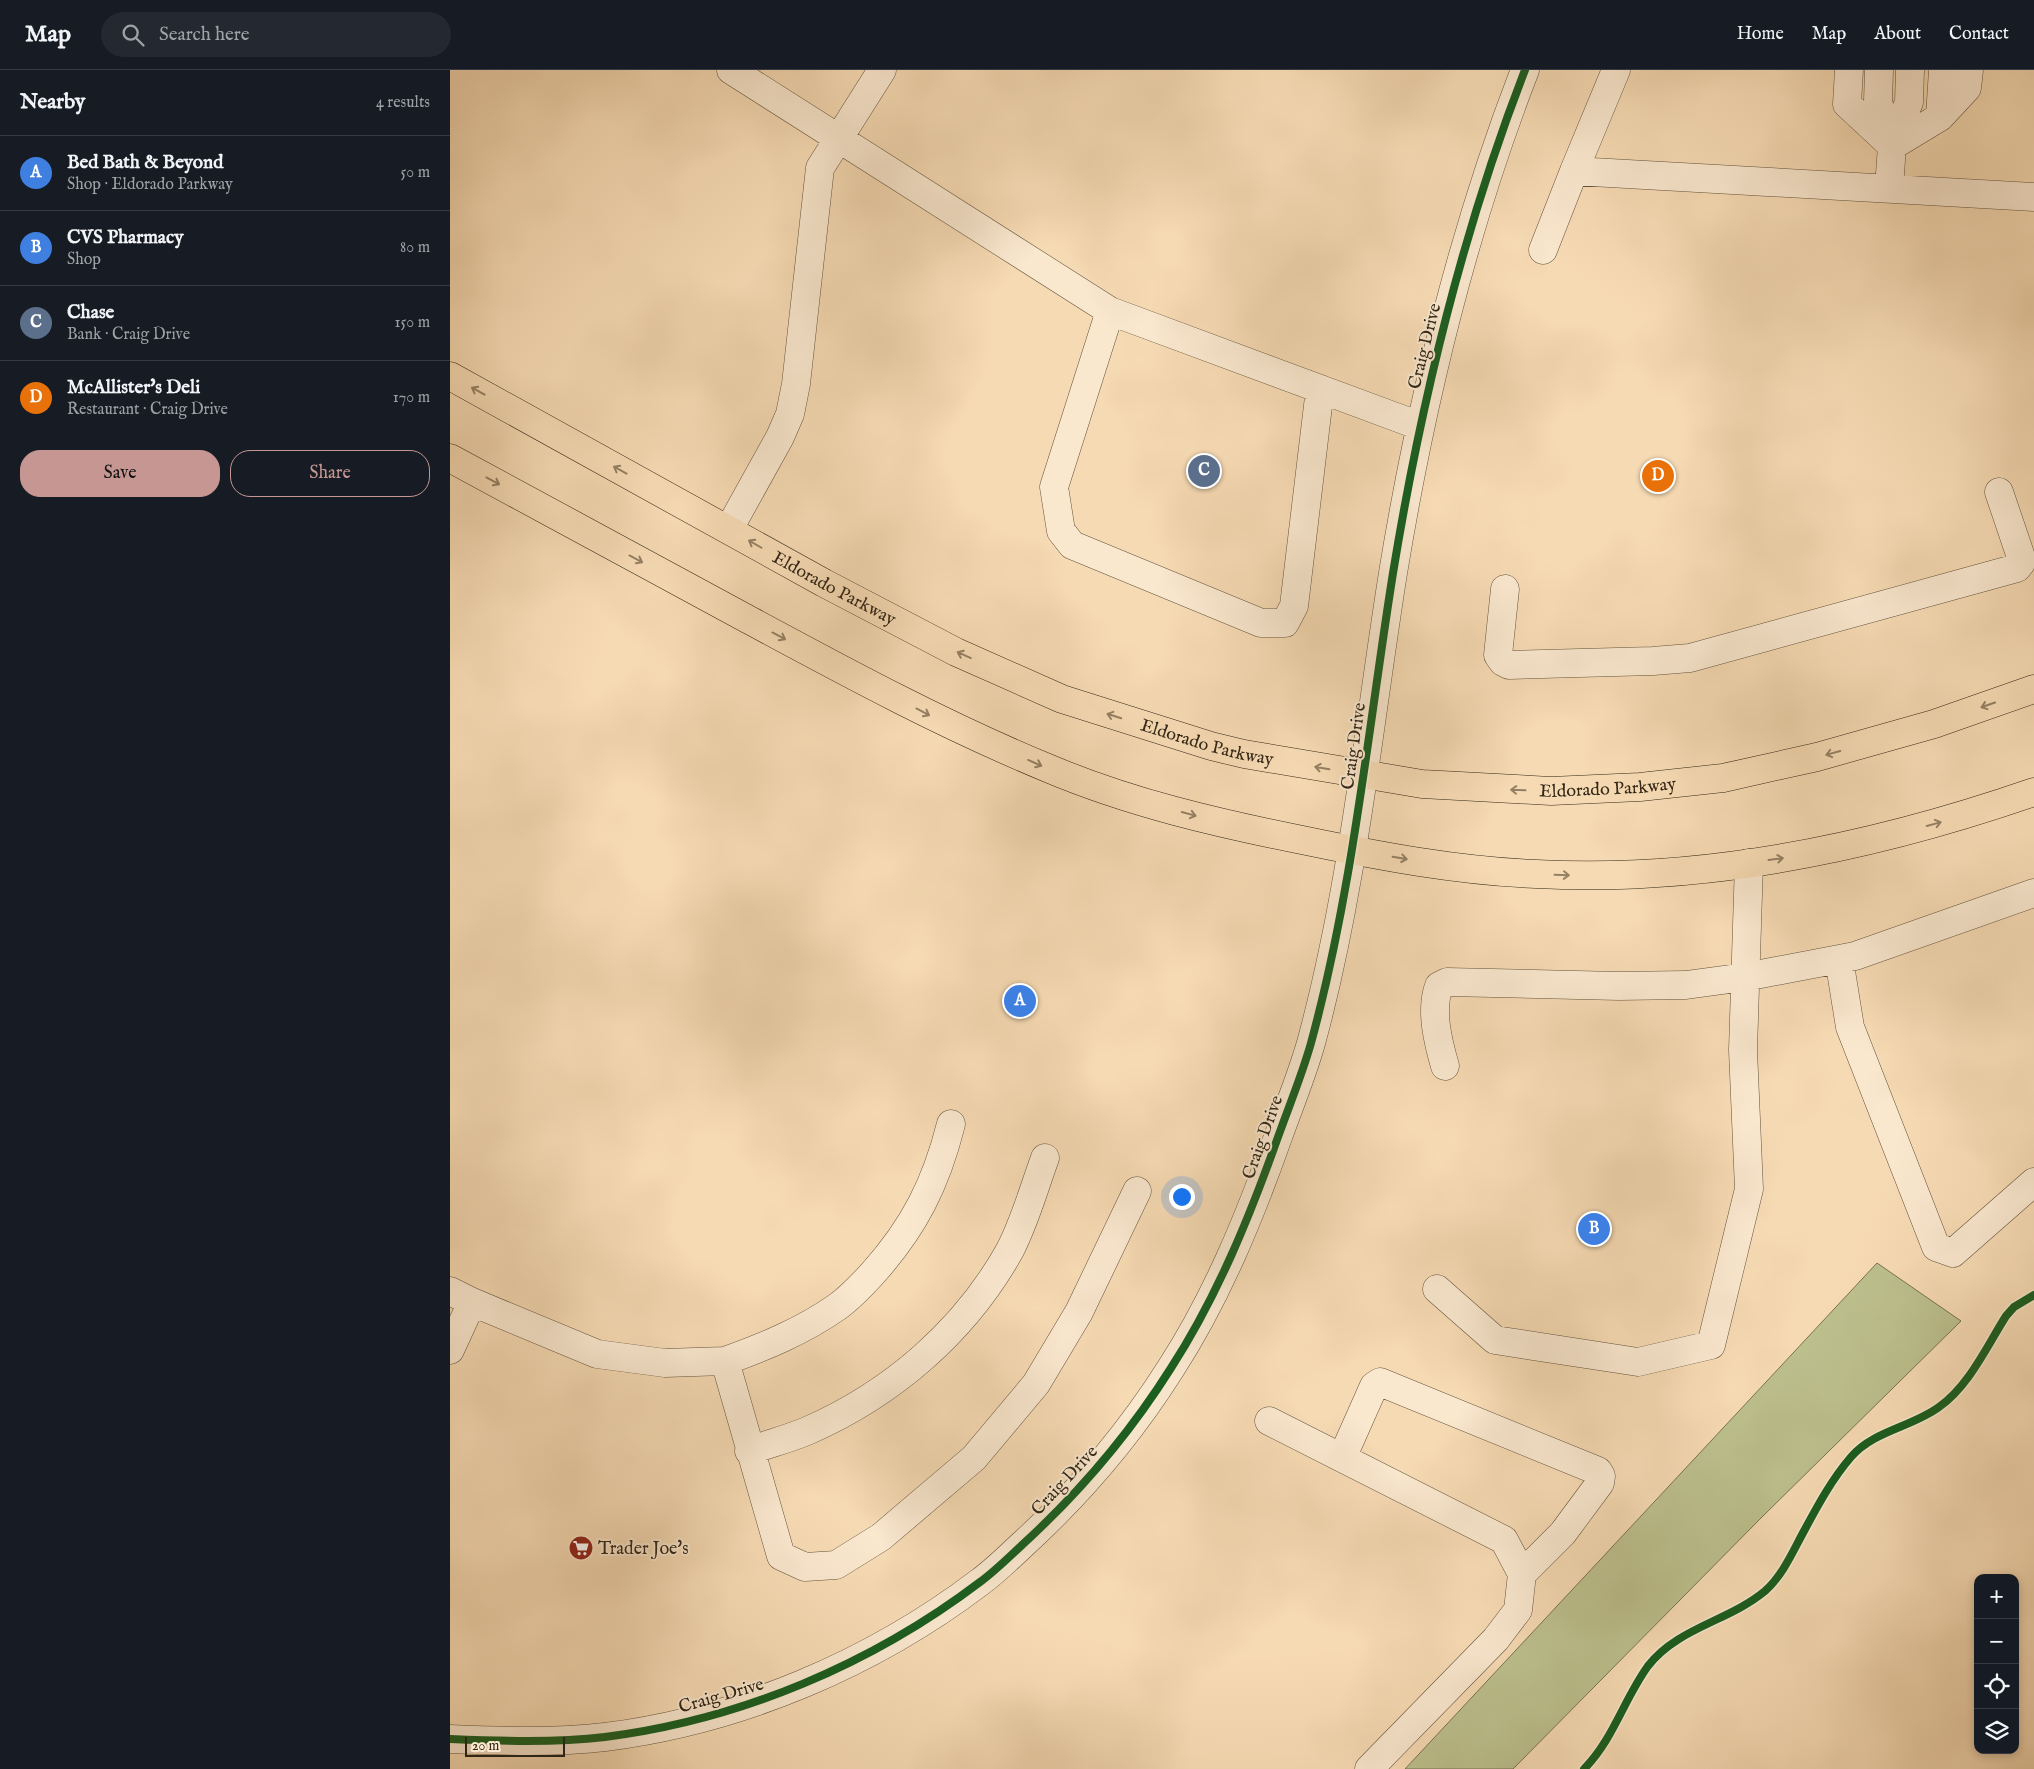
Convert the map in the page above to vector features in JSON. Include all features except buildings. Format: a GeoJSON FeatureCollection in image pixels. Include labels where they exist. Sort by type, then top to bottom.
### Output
{"type":"FeatureCollection","features":[{"type":"Feature","properties":{"kind":"main road","name":"Eldorado Parkway"},"geometry":{"type":"LineString","coordinates":[[450,376],[890,619],[1062,699],[1211,746],[1364,776],[1422,784],[1551,791],[1640,787],[1715,779],[1776,767],[1880,740],[2034,689]]}},
{"type":"Feature","properties":{"kind":"main road"},"geometry":{"type":"LineString","coordinates":[[450,458],[933,717],[1053,770],[1134,799],[1236,827],[1352,850],[1488,870],[1568,876],[1647,874],[1749,863],[1881,839],[1986,809],[2034,792]]}},
{"type":"Feature","properties":{"kind":"street"},"geometry":{"type":"LineString","coordinates":[[731,70],[1110,311],[1420,426]]}},
{"type":"Feature","properties":{"kind":"street"},"geometry":{"type":"LineString","coordinates":[[729,529],[780,437],[790,414],[796,384],[820,168],[882,70]]}},
{"type":"Feature","properties":{"kind":"street","name":"Craig Drive"},"geometry":{"type":"LineString","coordinates":[[450,1739],[515,1742],[605,1737],[698,1719],[789,1691],[898,1637],[982,1581],[1055,1515],[1119,1442],[1173,1366],[1223,1273],[1263,1179],[1310,1046],[1333,950],[1352,850],[1394,571],[1432,370],[1464,247],[1501,133],[1525,70]]}},
{"type":"Feature","properties":{"kind":"street"},"geometry":{"type":"LineString","coordinates":[[1543,250],[1616,70]]}},
{"type":"Feature","properties":{"kind":"street"},"geometry":{"type":"LineString","coordinates":[[1849,70],[1847,104],[1892,146]]}},
{"type":"Feature","properties":{"kind":"street"},"geometry":{"type":"LineString","coordinates":[[1862,70],[1861,102],[1892,146]]}},
{"type":"Feature","properties":{"kind":"street"},"geometry":{"type":"LineString","coordinates":[[1879,70],[1878,102],[1892,146]]}},
{"type":"Feature","properties":{"kind":"street"},"geometry":{"type":"LineString","coordinates":[[1889,188],[1892,146],[1893,70]]}},
{"type":"Feature","properties":{"kind":"street"},"geometry":{"type":"LineString","coordinates":[[1892,146],[1909,102],[1910,70]]}},
{"type":"Feature","properties":{"kind":"street"},"geometry":{"type":"LineString","coordinates":[[1892,146],[1926,106],[1927,70]]}},
{"type":"Feature","properties":{"kind":"street"},"geometry":{"type":"LineString","coordinates":[[1940,117],[1943,70]]}},
{"type":"Feature","properties":{"kind":"street"},"geometry":{"type":"LineString","coordinates":[[1892,146],[1940,117],[1967,88],[1969,70]]}},
{"type":"Feature","properties":{"kind":"street"},"geometry":{"type":"LineString","coordinates":[[1574,171],[2034,197]]}},
{"type":"Feature","properties":{"kind":"street"},"geometry":{"type":"LineString","coordinates":[[1110,311],[1054,487],[1061,531],[1072,545],[1261,624],[1285,622],[1294,606],[1320,389]]}},
{"type":"Feature","properties":{"kind":"street"},"geometry":{"type":"LineString","coordinates":[[1505,589],[1498,654],[1503,662],[1509,665],[1653,661],[1690,658],[2017,568],[2021,563],[2021,557],[1999,492]]}},
{"type":"Feature","properties":{"kind":"street"},"geometry":{"type":"LineString","coordinates":[[1437,1289],[1495,1340],[1638,1362],[1711,1345],[1749,1189],[1743,1050],[1749,863]]}},
{"type":"Feature","properties":{"kind":"street"},"geometry":{"type":"LineString","coordinates":[[1445,1066],[1438,1041],[1435,995],[1439,986],[1447,982],[1620,986],[1686,985],[1745,977],[1856,956],[2034,893]]}},
{"type":"Feature","properties":{"kind":"street"},"geometry":{"type":"LineString","coordinates":[[1839,959],[1850,1027],[1936,1247],[1953,1253],[2034,1182]]}},
{"type":"Feature","properties":{"kind":"street"},"geometry":{"type":"LineString","coordinates":[[450,1350],[461,1296],[597,1354],[665,1363],[725,1361],[778,1342],[838,1307],[865,1282],[898,1244],[922,1204],[943,1158],[952,1124]]}},
{"type":"Feature","properties":{"kind":"street"},"geometry":{"type":"LineString","coordinates":[[749,1451],[807,1431],[869,1399],[931,1353],[982,1294],[1010,1249],[1027,1210],[1045,1158]]}},
{"type":"Feature","properties":{"kind":"street"},"geometry":{"type":"LineString","coordinates":[[725,1361],[780,1556],[805,1567],[836,1565],[881,1537],[974,1458],[1036,1384],[1080,1312],[1137,1191]]}},
{"type":"Feature","properties":{"kind":"street"},"geometry":{"type":"LineString","coordinates":[[1342,1458],[1374,1386],[1380,1382],[1598,1472],[1601,1476],[1600,1483],[1568,1526],[1522,1574]]}},
{"type":"Feature","properties":{"kind":"street"},"geometry":{"type":"LineString","coordinates":[[1270,1422],[1504,1540],[1522,1574],[1518,1610],[1496,1640],[1369,1769]]}},
{"type":"Feature","properties":{"kind":"green space"},"geometry":{"type":"Polygon","coordinates":[[[1877,1263],[1961,1321],[1762,1517],[1513,1769],[1405,1769],[1877,1263]]]}},
{"type":"Feature","properties":{"kind":"cycle path"},"geometry":{"type":"LineString","coordinates":[[450,1739],[547,1741],[605,1737],[655,1729],[755,1702],[803,1684],[849,1663],[938,1612],[980,1582],[1001,1564],[1064,1505],[1121,1439],[1171,1368],[1218,1285],[1244,1226],[1304,1067],[1311,1043],[1326,985],[1349,868],[1393,573],[1430,381],[1463,255],[1502,131],[1525,70]]}},
{"type":"Feature","properties":{"kind":"cycle path"},"geometry":{"type":"LineString","coordinates":[[1584,1769],[1603,1745],[1648,1666],[1660,1653],[1688,1633],[1736,1610],[1765,1591],[1792,1555],[1826,1492],[1851,1457],[1870,1441],[1917,1420],[1950,1398],[1977,1365],[2006,1316],[2014,1307],[2034,1295]]}},
{"type":"Feature","properties":{"kind":"place","name":"Chase"},"geometry":{"type":"Point","coordinates":[1204,471]}},
{"type":"Feature","properties":{"kind":"place","name":"McAllister's Deli"},"geometry":{"type":"Point","coordinates":[1658,476]}},
{"type":"Feature","properties":{"kind":"place","name":"Bed Bath & Beyond"},"geometry":{"type":"Point","coordinates":[1020,1001]}},
{"type":"Feature","properties":{"kind":"place","name":"CVS Pharmacy"},"geometry":{"type":"Point","coordinates":[1594,1229]}},
{"type":"Feature","properties":{"kind":"place","name":"Trader Joe's"},"geometry":{"type":"Point","coordinates":[581,1548]}}]}
